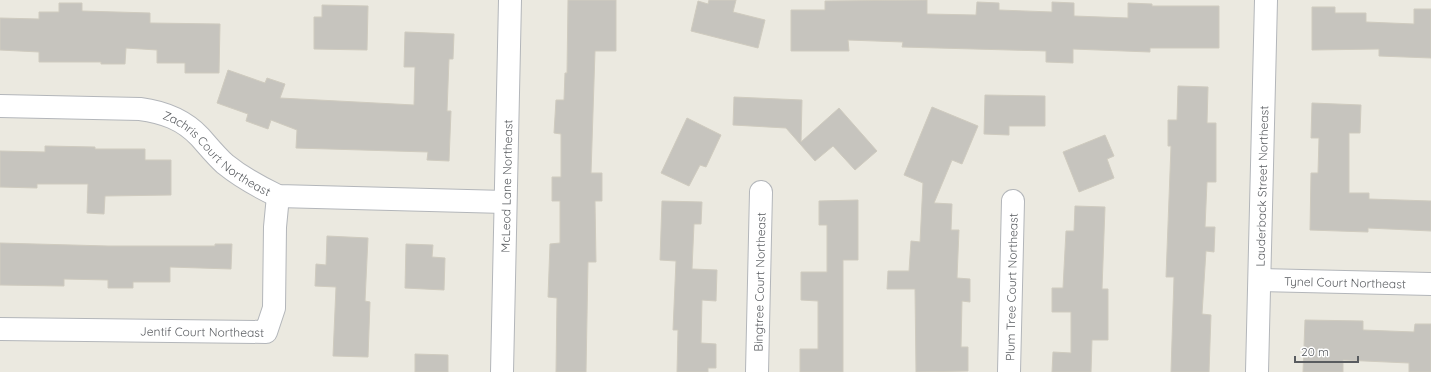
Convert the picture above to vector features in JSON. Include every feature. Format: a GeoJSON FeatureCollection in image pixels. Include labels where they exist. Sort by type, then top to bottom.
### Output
{"type":"FeatureCollection","features":[{"type":"Feature","properties":{"kind":"street","name":"McLeod Lane Northeast"},"geometry":{"type":"LineString","coordinates":[[502,372],[510,0]]}},
{"type":"Feature","properties":{"kind":"street","name":"Lauderback Street Northeast"},"geometry":{"type":"LineString","coordinates":[[1257,372],[1266,0]]}},
{"type":"Feature","properties":{"kind":"street","name":"Zachris Court Northeast"},"geometry":{"type":"LineString","coordinates":[[0,106],[140,109],[160,112],[179,120],[198,135],[229,167],[257,186],[278,196],[505,202]]}},
{"type":"Feature","properties":{"kind":"street","name":"Bingtree Court Northeast"},"geometry":{"type":"LineString","coordinates":[[757,372],[761,192]]}},
{"type":"Feature","properties":{"kind":"street","name":"Jentif Court Northeast"},"geometry":{"type":"LineString","coordinates":[[0,328],[266,332],[274,308],[275,227],[278,196]]}},
{"type":"Feature","properties":{"kind":"street","name":"Plum Tree Court Northeast"},"geometry":{"type":"LineString","coordinates":[[1009,372],[1013,202]]}},
{"type":"Feature","properties":{"kind":"street","name":"Tynel Court Northeast"},"geometry":{"type":"LineString","coordinates":[[1260,280],[1431,284]]}},
{"type":"Feature","properties":{"kind":"building"},"geometry":{"type":"Polygon","coordinates":[[[568,0],[616,0],[616,51],[595,51],[591,173],[602,173],[602,201],[595,201],[596,262],[588,262],[586,372],[556,372],[557,298],[548,297],[550,244],[560,243],[560,201],[552,201],[552,177],[561,177],[561,134],[554,133],[556,100],[564,100],[565,73],[567,73],[568,0]]]}},
{"type":"Feature","properties":{"kind":"building"},"geometry":{"type":"Polygon","coordinates":[[[709,0],[736,0],[733,12],[765,20],[758,48],[691,31],[698,1],[708,4],[709,0]]]}},
{"type":"Feature","properties":{"kind":"building"},"geometry":{"type":"Polygon","coordinates":[[[927,0],[927,14],[976,15],[977,2],[999,3],[999,10],[1052,12],[1052,2],[1074,3],[1074,16],[1128,18],[1128,3],[1152,4],[1152,6],[1219,6],[1219,48],[1150,48],[1150,52],[1073,49],[1073,63],[1046,62],[1046,51],[902,47],[903,42],[848,40],[849,51],[791,51],[791,10],[825,10],[825,1],[927,0]]]}},
{"type":"Feature","properties":{"kind":"building"},"geometry":{"type":"Polygon","coordinates":[[[59,3],[82,3],[82,11],[150,13],[150,23],[220,24],[219,73],[185,73],[185,63],[157,63],[157,50],[126,48],[125,64],[101,64],[101,62],[39,62],[39,52],[0,50],[0,18],[39,19],[39,12],[59,12],[59,3]]]}},
{"type":"Feature","properties":{"kind":"building"},"geometry":{"type":"Polygon","coordinates":[[[322,5],[368,6],[367,50],[314,49],[314,17],[322,17],[322,5]]]}},
{"type":"Feature","properties":{"kind":"building"},"geometry":{"type":"Polygon","coordinates":[[[1312,7],[1335,7],[1335,13],[1366,13],[1366,22],[1414,24],[1414,9],[1431,9],[1431,58],[1379,56],[1379,49],[1312,50],[1312,7]]]}},
{"type":"Feature","properties":{"kind":"building"},"geometry":{"type":"Polygon","coordinates":[[[405,32],[454,34],[453,59],[449,59],[447,111],[451,111],[449,161],[427,160],[428,152],[296,148],[297,130],[271,120],[268,129],[246,121],[248,114],[217,103],[228,70],[265,83],[267,78],[285,84],[280,98],[414,105],[415,67],[404,67],[405,32]]]}},
{"type":"Feature","properties":{"kind":"building"},"geometry":{"type":"Polygon","coordinates":[[[1178,86],[1208,87],[1207,123],[1216,123],[1216,182],[1207,182],[1205,227],[1215,227],[1214,252],[1206,251],[1202,314],[1211,315],[1209,372],[1171,372],[1174,277],[1166,277],[1171,146],[1168,146],[1168,120],[1177,120],[1178,86]]]}},
{"type":"Feature","properties":{"kind":"building"},"geometry":{"type":"Polygon","coordinates":[[[985,95],[1045,96],[1045,126],[1009,126],[1009,135],[984,134],[985,95]]]}},
{"type":"Feature","properties":{"kind":"building"},"geometry":{"type":"Polygon","coordinates":[[[734,97],[802,100],[801,142],[839,108],[877,151],[855,170],[833,146],[815,161],[786,128],[733,125],[734,97]]]}},
{"type":"Feature","properties":{"kind":"building"},"geometry":{"type":"Polygon","coordinates":[[[1312,103],[1361,105],[1360,133],[1349,133],[1349,193],[1369,193],[1369,199],[1431,201],[1431,231],[1368,228],[1368,232],[1310,230],[1311,173],[1318,173],[1319,138],[1311,138],[1312,103]]]}},
{"type":"Feature","properties":{"kind":"building"},"geometry":{"type":"Polygon","coordinates":[[[932,107],[978,126],[962,164],[952,160],[934,203],[952,204],[951,230],[959,230],[957,278],[970,279],[970,302],[962,301],[961,347],[968,347],[968,371],[916,372],[915,289],[887,289],[888,271],[909,271],[911,241],[920,242],[923,183],[904,175],[932,107]]]}},
{"type":"Feature","properties":{"kind":"building"},"geometry":{"type":"Polygon","coordinates":[[[687,118],[721,135],[706,167],[700,165],[689,186],[661,173],[687,118]]]}},
{"type":"Feature","properties":{"kind":"building"},"geometry":{"type":"Polygon","coordinates":[[[1105,135],[1114,156],[1107,159],[1114,178],[1079,192],[1063,152],[1105,135]]]}},
{"type":"Feature","properties":{"kind":"building"},"geometry":{"type":"Polygon","coordinates":[[[45,146],[95,147],[95,149],[145,149],[145,160],[171,160],[171,195],[105,196],[104,214],[87,213],[88,184],[37,184],[37,188],[0,187],[0,151],[45,152],[45,146]]]}},
{"type":"Feature","properties":{"kind":"building"},"geometry":{"type":"Polygon","coordinates":[[[858,200],[858,260],[843,260],[843,372],[800,372],[800,349],[818,349],[818,301],[801,300],[801,272],[827,272],[827,225],[819,225],[819,201],[858,200]]]}},
{"type":"Feature","properties":{"kind":"building"},"geometry":{"type":"Polygon","coordinates":[[[662,201],[702,202],[701,224],[694,224],[692,269],[717,270],[716,301],[702,300],[701,343],[716,344],[716,368],[708,368],[708,372],[677,372],[678,330],[673,330],[676,261],[660,260],[662,201]]]}},
{"type":"Feature","properties":{"kind":"building"},"geometry":{"type":"Polygon","coordinates":[[[1075,206],[1105,207],[1102,289],[1108,289],[1108,340],[1092,340],[1091,372],[1052,372],[1053,352],[1071,353],[1071,312],[1052,312],[1052,288],[1063,288],[1066,231],[1074,231],[1075,206]]]}},
{"type":"Feature","properties":{"kind":"building"},"geometry":{"type":"Polygon","coordinates":[[[327,236],[368,238],[365,301],[370,302],[368,357],[333,356],[336,287],[315,286],[316,264],[326,265],[327,236]]]}},
{"type":"Feature","properties":{"kind":"building"},"geometry":{"type":"Polygon","coordinates":[[[0,243],[108,246],[215,246],[215,244],[232,244],[231,269],[170,267],[170,282],[133,282],[133,288],[108,288],[108,280],[64,279],[64,286],[0,285],[0,243]]]}},
{"type":"Feature","properties":{"kind":"building"},"geometry":{"type":"Polygon","coordinates":[[[406,244],[433,245],[432,257],[445,258],[444,290],[405,288],[406,244]]]}},
{"type":"Feature","properties":{"kind":"building"},"geometry":{"type":"Polygon","coordinates":[[[1305,320],[1363,321],[1363,330],[1414,332],[1415,324],[1431,324],[1431,372],[1409,372],[1409,363],[1343,360],[1343,372],[1303,372],[1305,320]]]}},
{"type":"Feature","properties":{"kind":"building"},"geometry":{"type":"Polygon","coordinates":[[[415,354],[448,355],[448,372],[415,372],[415,354]]]}}]}
